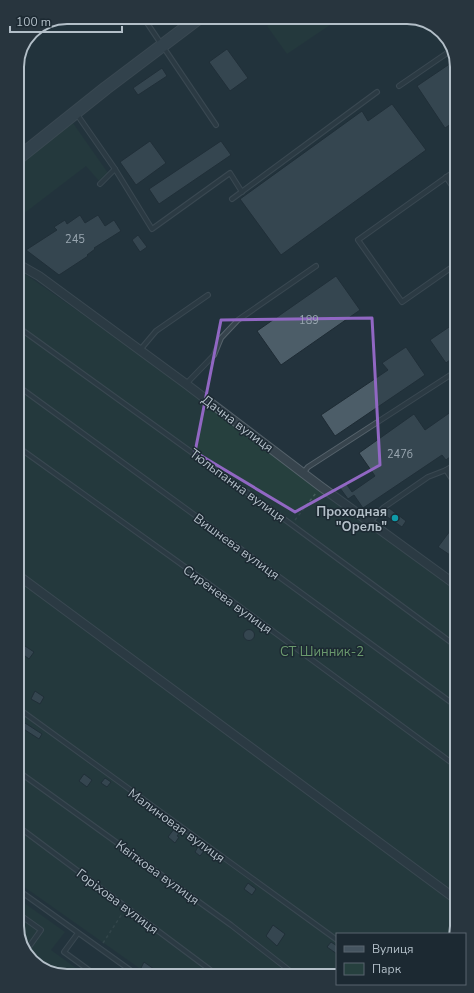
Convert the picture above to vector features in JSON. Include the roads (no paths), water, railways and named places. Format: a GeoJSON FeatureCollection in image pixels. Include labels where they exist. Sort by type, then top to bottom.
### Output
{"type":"FeatureCollection","features":[{"type":"Feature","properties":{"kind":"main road"},"geometry":{"type":"LineString","coordinates":[[24,153],[162,44],[190,24]]}},
{"type":"Feature","properties":{"kind":"street","name":"Дачна вулиця"},"geometry":{"type":"LineString","coordinates":[[24,267],[39,276],[140,350],[320,486],[450,581]]}},
{"type":"Feature","properties":{"kind":"street"},"geometry":{"type":"LineString","coordinates":[[24,580],[450,895]]}},
{"type":"Feature","properties":{"kind":"lane"},"geometry":{"type":"LineString","coordinates":[[148,24],[216,125]]}},
{"type":"Feature","properties":{"kind":"lane"},"geometry":{"type":"LineString","coordinates":[[399,86],[448,53]]}},
{"type":"Feature","properties":{"kind":"lane"},"geometry":{"type":"LineString","coordinates":[[232,199],[377,92]]}},
{"type":"Feature","properties":{"kind":"lane"},"geometry":{"type":"LineString","coordinates":[[76,112],[116,169],[152,230],[230,173],[242,192]]}},
{"type":"Feature","properties":{"kind":"lane"},"geometry":{"type":"LineString","coordinates":[[100,184],[116,169]]}},
{"type":"Feature","properties":{"kind":"lane"},"geometry":{"type":"LineString","coordinates":[[450,174],[358,240],[402,302],[450,268]]}},
{"type":"Feature","properties":{"kind":"lane"},"geometry":{"type":"LineString","coordinates":[[446,177],[450,183]]}},
{"type":"Feature","properties":{"kind":"lane"},"geometry":{"type":"LineString","coordinates":[[186,384],[214,355],[221,338],[238,320],[316,266]]}},
{"type":"Feature","properties":{"kind":"lane"},"geometry":{"type":"LineString","coordinates":[[140,350],[156,331],[208,295]]}},
{"type":"Feature","properties":{"kind":"lane","name":"Тюльпанна вулиця"},"geometry":{"type":"LineString","coordinates":[[24,331],[292,525],[450,642]]}},
{"type":"Feature","properties":{"kind":"lane"},"geometry":{"type":"LineString","coordinates":[[303,473],[308,466],[450,375]]}},
{"type":"Feature","properties":{"kind":"lane","name":"Вишнева вулиця"},"geometry":{"type":"LineString","coordinates":[[24,390],[450,702]]}},
{"type":"Feature","properties":{"kind":"lane","name":"Сиренева вулиця"},"geometry":{"type":"LineString","coordinates":[[24,451],[207,583],[450,762]]}},
{"type":"Feature","properties":{"kind":"lane"},"geometry":{"type":"LineString","coordinates":[[370,522],[383,508],[428,477],[450,468]]}},
{"type":"Feature","properties":{"kind":"lane"},"geometry":{"type":"LineString","coordinates":[[446,470],[450,476]]}},
{"type":"Feature","properties":{"kind":"lane","name":"Малиновая вулиця"},"geometry":{"type":"LineString","coordinates":[[24,713],[336,939]]}},
{"type":"Feature","properties":{"kind":"lane","name":"Квіткова вулиця"},"geometry":{"type":"LineString","coordinates":[[24,776],[231,925],[288,969]]}},
{"type":"Feature","properties":{"kind":"lane","name":"Горіхова вулиця"},"geometry":{"type":"LineString","coordinates":[[24,831],[209,969]]}},
{"type":"Feature","properties":{"kind":"lane"},"geometry":{"type":"LineString","coordinates":[[24,894],[129,969]]}},
{"type":"Feature","properties":{"kind":"lane"},"geometry":{"type":"LineString","coordinates":[[24,918],[41,930],[29,947]]}},
{"type":"Feature","properties":{"kind":"lane"},"geometry":{"type":"LineString","coordinates":[[78,933],[64,952],[87,969]]}},
{"type":"Feature","properties":{"kind":"place","name":"Проходная \"Орель\""},"geometry":{"type":"Point","coordinates":[395,518]}},
{"type":"Feature","properties":{"kind":"park label","name":"СТ Шинник-2"},"geometry":{"type":"Point","coordinates":[322,651]}}]}
